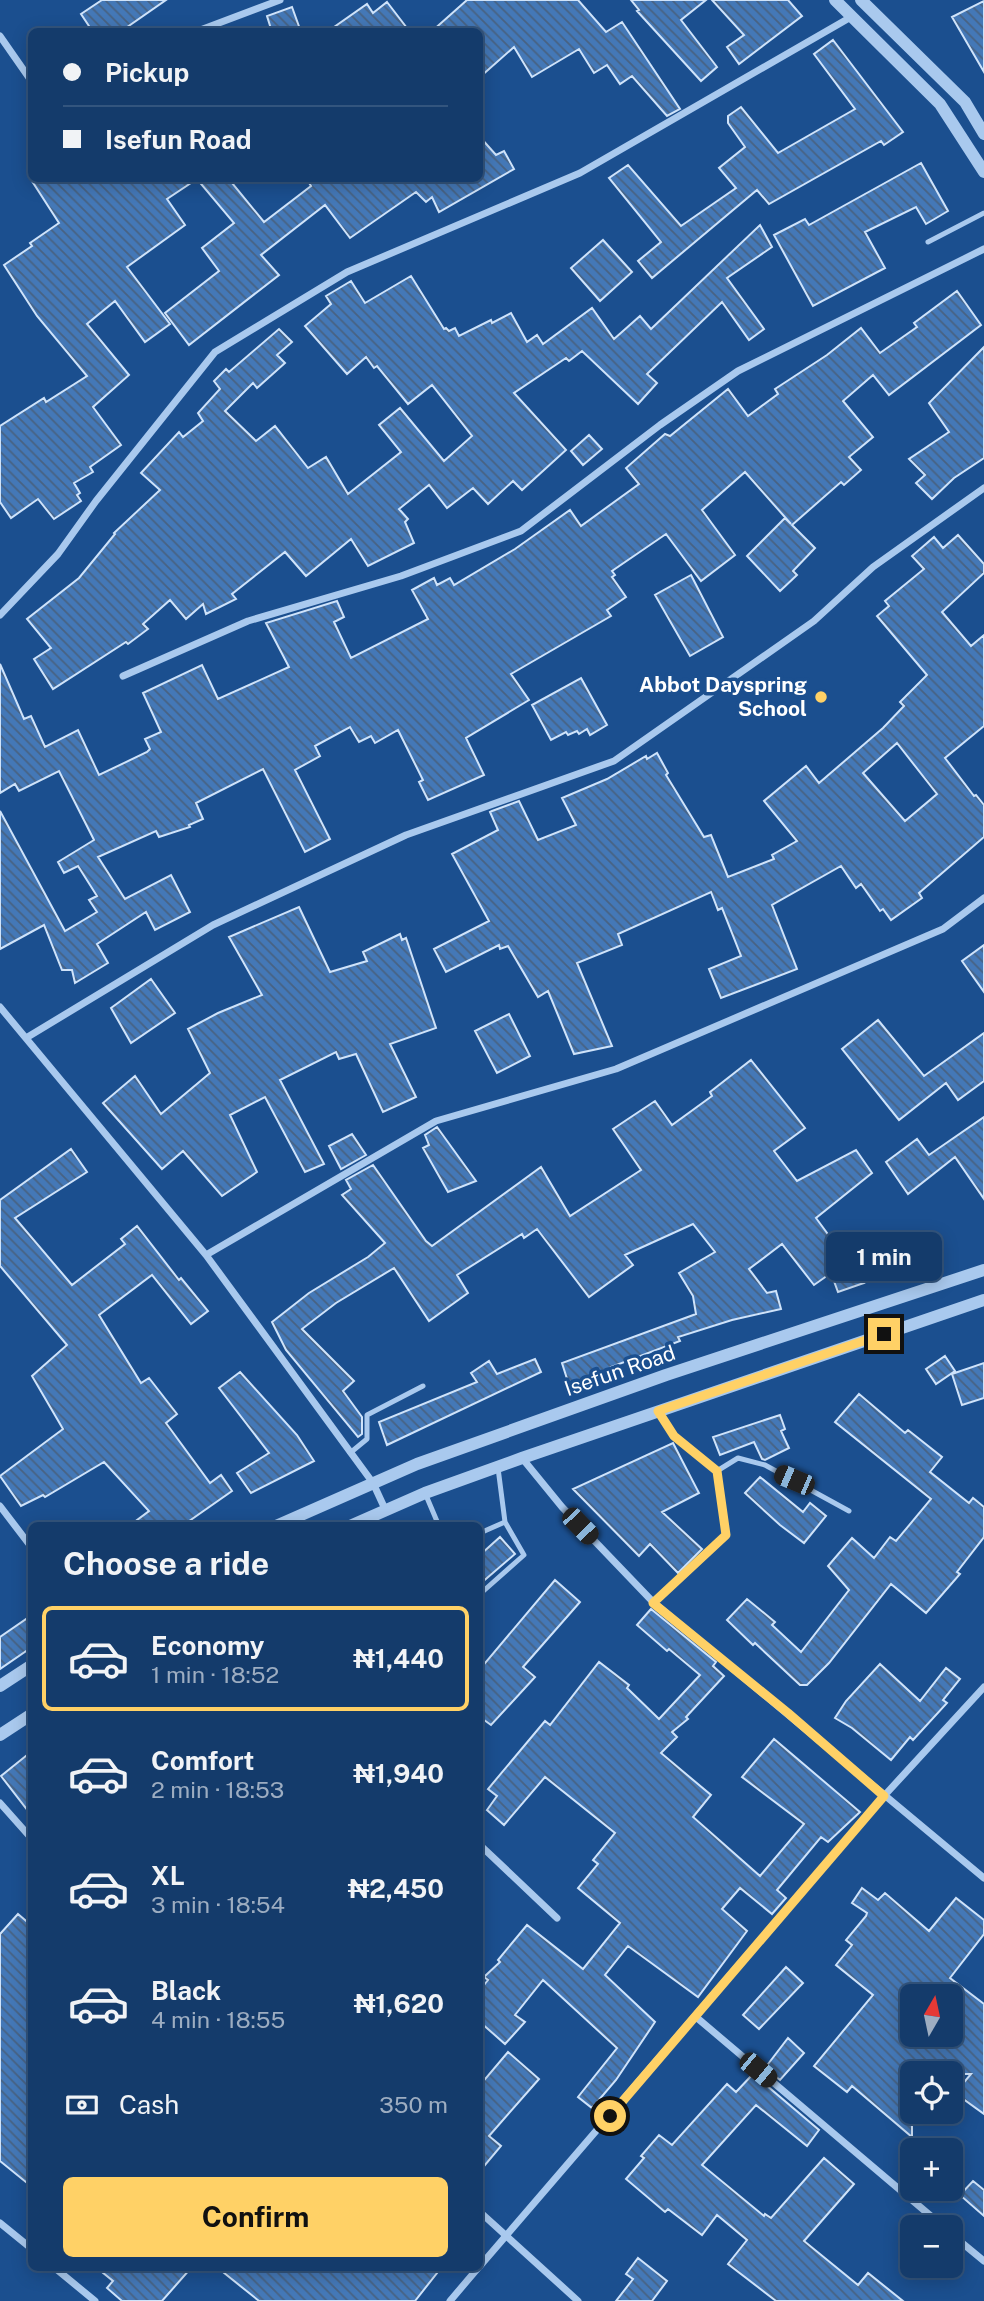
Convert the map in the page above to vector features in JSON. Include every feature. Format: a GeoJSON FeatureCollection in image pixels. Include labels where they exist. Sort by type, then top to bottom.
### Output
{"type":"FeatureCollection","features":[{"type":"Feature","properties":{"kind":"street"},"geometry":{"type":"LineString","coordinates":[[206,28],[280,0]]}},
{"type":"Feature","properties":{"kind":"street"},"geometry":{"type":"LineString","coordinates":[[835,0],[940,104],[984,172]]}},
{"type":"Feature","properties":{"kind":"street"},"geometry":{"type":"LineString","coordinates":[[861,0],[965,102],[984,134]]}},
{"type":"Feature","properties":{"kind":"street"},"geometry":{"type":"LineString","coordinates":[[0,615],[58,554],[96,501],[215,352],[347,272],[580,173],[851,17]]}},
{"type":"Feature","properties":{"kind":"street"},"geometry":{"type":"LineString","coordinates":[[0,36],[28,76]]}},
{"type":"Feature","properties":{"kind":"street"},"geometry":{"type":"LineString","coordinates":[[123,676],[248,621],[401,576],[522,531],[660,425],[738,371],[984,249]]}},
{"type":"Feature","properties":{"kind":"street"},"geometry":{"type":"LineString","coordinates":[[26,1038],[213,925],[406,835],[614,761],[814,621],[873,567],[984,488]]}},
{"type":"Feature","properties":{"kind":"street"},"geometry":{"type":"LineString","coordinates":[[206,1255],[436,1121],[616,1069],[943,929],[984,898]]}},
{"type":"Feature","properties":{"kind":"street"},"geometry":{"type":"LineString","coordinates":[[0,1007],[206,1255],[373,1483],[385,1509]]}},
{"type":"Feature","properties":{"kind":"street","name":"Isefun Road"},"geometry":{"type":"LineString","coordinates":[[285,1522],[418,1464],[666,1375],[984,1270]]}},
{"type":"Feature","properties":{"kind":"street"},"geometry":{"type":"LineString","coordinates":[[358,1522],[425,1493],[522,1458],[984,1300]]}},
{"type":"Feature","properties":{"kind":"street"},"geometry":{"type":"LineString","coordinates":[[522,1458],[562,1507],[653,1603],[984,1878]]}},
{"type":"Feature","properties":{"kind":"street"},"geometry":{"type":"LineString","coordinates":[[0,1506],[28,1543]]}},
{"type":"Feature","properties":{"kind":"street"},"geometry":{"type":"LineString","coordinates":[[0,1686],[28,1668]]}},
{"type":"Feature","properties":{"kind":"street"},"geometry":{"type":"LineString","coordinates":[[483,2262],[884,1796],[984,1687]]}},
{"type":"Feature","properties":{"kind":"street"},"geometry":{"type":"LineString","coordinates":[[0,1735],[28,1717]]}},
{"type":"Feature","properties":{"kind":"street"},"geometry":{"type":"LineString","coordinates":[[0,1803],[28,1834]]}},
{"type":"Feature","properties":{"kind":"street"},"geometry":{"type":"LineString","coordinates":[[483,1848],[557,1918]]}},
{"type":"Feature","properties":{"kind":"street"},"geometry":{"type":"LineString","coordinates":[[696,2017],[930,2215]]}},
{"type":"Feature","properties":{"kind":"street"},"geometry":{"type":"LineString","coordinates":[[483,2216],[578,2301]]}},
{"type":"Feature","properties":{"kind":"street"},"geometry":{"type":"LineString","coordinates":[[0,2222],[28,2246]]}},
{"type":"Feature","properties":{"kind":"street"},"geometry":{"type":"LineString","coordinates":[[963,2243],[984,2261]]}},
{"type":"Feature","properties":{"kind":"street"},"geometry":{"type":"LineString","coordinates":[[59,2271],[95,2301]]}},
{"type":"Feature","properties":{"kind":"street"},"geometry":{"type":"LineString","coordinates":[[450,2301],[476,2271]]}},
{"type":"Feature","properties":{"kind":"lane"},"geometry":{"type":"LineString","coordinates":[[928,242],[984,213]]}},
{"type":"Feature","properties":{"kind":"lane"},"geometry":{"type":"LineString","coordinates":[[350,1452],[367,1439],[367,1415],[423,1386]]}},
{"type":"Feature","properties":{"kind":"lane"},"geometry":{"type":"LineString","coordinates":[[653,1603],[726,1535],[717,1471],[674,1436],[658,1411]]}},
{"type":"Feature","properties":{"kind":"lane"},"geometry":{"type":"LineString","coordinates":[[717,1471],[738,1458],[765,1465],[849,1511]]}},
{"type":"Feature","properties":{"kind":"lane"},"geometry":{"type":"LineString","coordinates":[[483,1591],[524,1555],[505,1522],[498,1468]]}},
{"type":"Feature","properties":{"kind":"lane"},"geometry":{"type":"LineString","coordinates":[[425,1493],[437,1522]]}},
{"type":"Feature","properties":{"kind":"lane"},"geometry":{"type":"LineString","coordinates":[[483,1532],[505,1522]]}},
{"type":"Feature","properties":{"kind":"building"},"geometry":{"type":"Polygon","coordinates":[[[102,0],[166,0],[126,28],[90,28],[81,14],[102,0]]]}},
{"type":"Feature","properties":{"kind":"building"},"geometry":{"type":"Polygon","coordinates":[[[467,0],[578,0],[606,32],[622,22],[680,109],[667,116],[632,76],[620,84],[607,65],[594,73],[579,49],[532,77],[514,47],[483,74],[483,28],[436,28],[467,0]]]}},
{"type":"Feature","properties":{"kind":"building"},"geometry":{"type":"Polygon","coordinates":[[[631,0],[706,0],[681,20],[717,67],[701,81],[637,11],[639,10],[631,0]]]}},
{"type":"Feature","properties":{"kind":"building"},"geometry":{"type":"Polygon","coordinates":[[[712,0],[788,0],[802,16],[739,64],[727,47],[744,35],[712,0]]]}},
{"type":"Feature","properties":{"kind":"building"},"geometry":{"type":"Polygon","coordinates":[[[984,1],[984,72],[952,17],[984,1]]]}},
{"type":"Feature","properties":{"kind":"building"},"geometry":{"type":"Polygon","coordinates":[[[387,2],[407,28],[333,28],[367,4],[373,13],[387,2]]]}},
{"type":"Feature","properties":{"kind":"building"},"geometry":{"type":"Polygon","coordinates":[[[292,7],[300,28],[271,28],[267,16],[292,7]]]}},
{"type":"Feature","properties":{"kind":"building"},"geometry":{"type":"Polygon","coordinates":[[[833,40],[903,132],[884,145],[881,141],[769,204],[757,190],[652,278],[638,261],[661,242],[609,178],[628,165],[681,226],[736,188],[719,168],[745,147],[728,123],[728,116],[741,107],[778,153],[855,109],[814,54],[833,40]]]}},
{"type":"Feature","properties":{"kind":"building"},"geometry":{"type":"Polygon","coordinates":[[[483,140],[496,155],[504,151],[514,169],[439,212],[432,197],[426,202],[416,192],[350,238],[325,205],[261,255],[279,275],[189,345],[165,313],[219,271],[202,248],[234,223],[200,182],[231,182],[264,222],[311,186],[308,182],[483,182],[483,140]]]}},
{"type":"Feature","properties":{"kind":"building"},"geometry":{"type":"Polygon","coordinates":[[[921,163],[948,211],[926,224],[916,207],[865,232],[885,268],[813,306],[774,235],[805,219],[809,225],[921,163]]]}},
{"type":"Feature","properties":{"kind":"building"},"geometry":{"type":"Polygon","coordinates":[[[33,182],[192,182],[167,199],[185,225],[127,267],[170,324],[145,342],[115,301],[87,324],[129,375],[93,407],[121,445],[90,467],[93,472],[74,483],[81,501],[54,519],[38,499],[11,518],[0,502],[0,426],[44,398],[46,402],[87,376],[37,316],[4,265],[59,223],[33,182]]]}},
{"type":"Feature","properties":{"kind":"building"},"geometry":{"type":"Polygon","coordinates":[[[760,225],[772,247],[727,278],[764,329],[749,340],[722,302],[647,374],[657,383],[638,404],[582,351],[569,361],[566,358],[514,393],[566,450],[522,490],[513,481],[488,504],[473,488],[447,508],[429,485],[399,509],[408,519],[405,522],[414,543],[368,566],[351,539],[306,576],[285,552],[232,594],[236,599],[206,614],[203,604],[186,619],[170,600],[143,624],[148,629],[53,689],[34,659],[51,648],[27,619],[79,578],[114,533],[160,490],[141,473],[179,432],[183,437],[203,421],[198,413],[220,389],[214,381],[226,369],[229,372],[279,329],[292,342],[277,355],[285,363],[257,388],[253,383],[225,411],[256,441],[275,426],[308,468],[326,457],[348,494],[401,452],[379,425],[400,408],[444,461],[472,436],[432,385],[408,404],[377,366],[374,368],[366,357],[347,374],[305,326],[331,304],[326,296],[351,281],[365,303],[411,276],[444,329],[449,331],[455,328],[459,336],[511,313],[527,342],[537,335],[543,344],[592,308],[614,339],[640,316],[651,329],[760,225]]]}},
{"type":"Feature","properties":{"kind":"building"},"geometry":{"type":"Polygon","coordinates":[[[603,240],[632,272],[600,301],[571,268],[603,240]]]}},
{"type":"Feature","properties":{"kind":"building"},"geometry":{"type":"Polygon","coordinates":[[[957,291],[981,325],[889,395],[873,375],[843,401],[873,437],[849,457],[861,470],[844,485],[841,482],[792,525],[815,548],[793,571],[797,575],[780,591],[747,556],[785,518],[791,524],[745,472],[702,510],[735,555],[701,581],[666,534],[612,571],[615,575],[612,577],[626,597],[607,610],[611,616],[511,674],[529,700],[466,738],[484,775],[428,800],[419,782],[423,780],[398,730],[375,743],[371,736],[359,742],[350,727],[315,746],[320,756],[295,770],[330,839],[305,852],[263,769],[196,803],[203,819],[189,825],[190,827],[159,837],[156,831],[98,857],[125,899],[171,875],[190,912],[155,930],[146,912],[97,944],[108,963],[75,983],[72,970],[62,970],[44,925],[0,949],[0,811],[65,931],[97,912],[89,900],[97,896],[78,866],[64,873],[58,862],[94,840],[59,771],[19,791],[15,784],[0,793],[0,664],[24,719],[31,716],[45,747],[78,730],[99,775],[147,752],[150,749],[145,739],[161,732],[143,693],[202,665],[218,699],[289,667],[266,623],[337,601],[344,617],[334,622],[351,658],[428,619],[412,590],[434,578],[437,585],[450,578],[454,585],[515,549],[570,510],[581,526],[639,484],[626,468],[665,434],[670,436],[728,389],[748,416],[778,394],[775,389],[827,355],[861,328],[880,353],[917,327],[914,323],[957,291]]]}},
{"type":"Feature","properties":{"kind":"building"},"geometry":{"type":"Polygon","coordinates":[[[984,347],[984,458],[954,478],[932,499],[916,483],[925,475],[909,459],[949,432],[929,403],[984,347]]]}},
{"type":"Feature","properties":{"kind":"building"},"geometry":{"type":"Polygon","coordinates":[[[589,435],[602,449],[583,465],[571,451],[589,435]]]}},
{"type":"Feature","properties":{"kind":"building"},"geometry":{"type":"Polygon","coordinates":[[[958,535],[984,564],[984,573],[942,612],[971,646],[984,635],[984,726],[945,758],[984,805],[984,837],[919,893],[922,898],[891,920],[883,909],[880,911],[861,884],[856,888],[841,866],[772,905],[797,969],[721,998],[709,969],[741,956],[722,908],[718,910],[711,892],[618,934],[622,945],[577,963],[612,1046],[574,1054],[548,991],[538,997],[508,946],[500,949],[499,945],[446,972],[434,949],[489,921],[452,854],[498,830],[490,812],[492,811],[519,801],[538,840],[576,825],[562,798],[657,753],[668,773],[666,775],[704,837],[711,835],[728,877],[774,859],[772,855],[797,841],[764,801],[806,766],[819,783],[883,728],[904,706],[900,702],[927,675],[877,616],[889,606],[885,601],[924,569],[912,556],[934,537],[943,548],[958,535]],[[897,743],[863,773],[905,821],[937,794],[897,743]]]}},
{"type":"Feature","properties":{"kind":"building"},"geometry":{"type":"Polygon","coordinates":[[[691,575],[723,637],[690,656],[655,595],[691,575]]]}},
{"type":"Feature","properties":{"kind":"building"},"geometry":{"type":"Polygon","coordinates":[[[581,678],[607,725],[590,735],[587,729],[579,734],[577,731],[568,735],[566,732],[551,740],[532,705],[581,678]]]}},
{"type":"Feature","properties":{"kind":"building"},"geometry":{"type":"Polygon","coordinates":[[[299,907],[330,972],[367,961],[363,952],[400,934],[402,940],[406,938],[436,1028],[390,1044],[416,1097],[383,1112],[356,1054],[339,1059],[336,1052],[280,1080],[324,1164],[305,1172],[265,1097],[230,1115],[257,1172],[222,1196],[183,1151],[162,1169],[103,1103],[135,1076],[161,1114],[210,1073],[188,1029],[262,995],[229,937],[299,907]]]}},
{"type":"Feature","properties":{"kind":"building"},"geometry":{"type":"Polygon","coordinates":[[[984,945],[984,992],[962,961],[984,945]]]}},
{"type":"Feature","properties":{"kind":"building"},"geometry":{"type":"Polygon","coordinates":[[[151,979],[175,1013],[131,1043],[111,1008],[151,979]]]}},
{"type":"Feature","properties":{"kind":"building"},"geometry":{"type":"Polygon","coordinates":[[[509,1014],[530,1056],[497,1073],[475,1031],[509,1014]]]}},
{"type":"Feature","properties":{"kind":"building"},"geometry":{"type":"Polygon","coordinates":[[[878,1020],[924,1076],[984,1033],[984,1081],[958,1100],[946,1083],[899,1120],[842,1049],[878,1020]]]}},
{"type":"Feature","properties":{"kind":"building"},"geometry":{"type":"Polygon","coordinates":[[[751,1060],[805,1128],[774,1151],[797,1181],[856,1150],[872,1173],[816,1218],[864,1283],[838,1292],[831,1273],[814,1285],[782,1244],[749,1269],[767,1293],[776,1291],[781,1309],[732,1320],[678,1337],[680,1341],[611,1367],[613,1371],[569,1385],[562,1363],[696,1314],[693,1296],[679,1273],[715,1252],[693,1224],[625,1255],[633,1265],[589,1297],[537,1229],[524,1238],[522,1234],[457,1275],[468,1293],[429,1321],[394,1268],[336,1303],[302,1329],[354,1381],[343,1391],[362,1417],[362,1434],[358,1437],[286,1350],[272,1322],[309,1293],[368,1257],[385,1243],[342,1195],[351,1189],[346,1180],[373,1165],[432,1246],[541,1167],[570,1216],[641,1170],[613,1129],[655,1101],[672,1125],[712,1096],[710,1092],[751,1060]]]}},
{"type":"Feature","properties":{"kind":"building"},"geometry":{"type":"Polygon","coordinates":[[[984,1117],[984,1199],[955,1157],[908,1194],[886,1162],[917,1139],[929,1155],[984,1117]]]}},
{"type":"Feature","properties":{"kind":"building"},"geometry":{"type":"Polygon","coordinates":[[[437,1127],[476,1181],[448,1192],[423,1148],[429,1145],[425,1135],[437,1127]]]}},
{"type":"Feature","properties":{"kind":"building"},"geometry":{"type":"Polygon","coordinates":[[[352,1134],[366,1155],[341,1169],[329,1146],[352,1134]]]}},
{"type":"Feature","properties":{"kind":"building"},"geometry":{"type":"Polygon","coordinates":[[[71,1149],[87,1172],[15,1218],[72,1285],[125,1244],[121,1239],[137,1226],[179,1280],[181,1278],[208,1311],[191,1324],[152,1275],[99,1315],[141,1383],[149,1378],[177,1414],[166,1423],[210,1483],[221,1475],[232,1491],[188,1522],[134,1522],[149,1511],[104,1462],[45,1497],[43,1495],[21,1506],[0,1476],[63,1429],[32,1376],[67,1345],[0,1266],[0,1200],[71,1149]]]}},
{"type":"Feature","properties":{"kind":"building"},"geometry":{"type":"Polygon","coordinates":[[[945,1356],[955,1371],[936,1384],[926,1369],[945,1356]]]}},
{"type":"Feature","properties":{"kind":"building"},"geometry":{"type":"Polygon","coordinates":[[[535,1359],[541,1372],[387,1445],[379,1422],[477,1382],[471,1373],[489,1361],[497,1374],[535,1359]]]}},
{"type":"Feature","properties":{"kind":"building"},"geometry":{"type":"Polygon","coordinates":[[[984,1363],[984,1398],[962,1405],[952,1374],[984,1363]]]}},
{"type":"Feature","properties":{"kind":"building"},"geometry":{"type":"Polygon","coordinates":[[[240,1372],[297,1435],[314,1461],[251,1493],[237,1473],[269,1453],[219,1388],[240,1372]]]}},
{"type":"Feature","properties":{"kind":"building"},"geometry":{"type":"Polygon","coordinates":[[[859,1394],[905,1433],[908,1430],[942,1457],[930,1472],[969,1503],[973,1498],[984,1507],[984,1537],[957,1572],[960,1574],[926,1613],[891,1584],[829,1663],[807,1685],[800,1685],[727,1620],[747,1599],[775,1622],[772,1625],[801,1652],[849,1590],[828,1566],[852,1538],[874,1558],[890,1537],[896,1541],[931,1499],[835,1422],[859,1394]]]}},
{"type":"Feature","properties":{"kind":"building"},"geometry":{"type":"Polygon","coordinates":[[[780,1415],[785,1429],[781,1431],[789,1448],[765,1460],[754,1442],[720,1455],[713,1437],[780,1415]]]}},
{"type":"Feature","properties":{"kind":"building"},"geometry":{"type":"Polygon","coordinates":[[[673,1443],[699,1493],[662,1512],[702,1549],[678,1573],[650,1544],[639,1556],[573,1489],[673,1443]]]}},
{"type":"Feature","properties":{"kind":"building"},"geometry":{"type":"Polygon","coordinates":[[[760,1477],[803,1512],[810,1503],[826,1516],[804,1543],[745,1493],[760,1477]]]}},
{"type":"Feature","properties":{"kind":"building"},"geometry":{"type":"Polygon","coordinates":[[[500,1537],[515,1554],[483,1581],[483,1552],[500,1537]]]}},
{"type":"Feature","properties":{"kind":"building"},"geometry":{"type":"Polygon","coordinates":[[[555,1580],[580,1602],[523,1667],[535,1677],[491,1725],[483,1719],[483,1665],[555,1580]]]}},
{"type":"Feature","properties":{"kind":"building"},"geometry":{"type":"Polygon","coordinates":[[[651,1609],[716,1662],[713,1666],[724,1676],[686,1717],[688,1719],[672,1732],[677,1737],[661,1753],[711,1795],[693,1817],[760,1876],[804,1824],[742,1777],[774,1739],[860,1812],[828,1842],[821,1837],[777,1890],[786,1898],[772,1914],[740,1888],[722,1909],[747,1931],[698,1997],[628,1946],[605,1975],[655,2022],[616,2080],[592,2108],[578,2097],[617,2048],[543,1980],[515,2015],[525,2022],[505,2044],[483,2025],[483,1986],[488,1980],[484,1977],[500,1962],[498,1960],[527,1925],[583,1969],[620,1923],[578,1888],[598,1864],[593,1860],[615,1833],[545,1777],[504,1825],[487,1810],[497,1796],[488,1789],[545,1721],[550,1725],[599,1662],[629,1685],[627,1688],[659,1719],[700,1675],[637,1625],[651,1609]]]}},
{"type":"Feature","properties":{"kind":"building"},"geometry":{"type":"Polygon","coordinates":[[[28,1618],[28,1650],[0,1669],[0,1637],[28,1618]]]}},
{"type":"Feature","properties":{"kind":"building"},"geometry":{"type":"Polygon","coordinates":[[[880,1664],[920,1701],[946,1668],[960,1679],[943,1700],[947,1703],[913,1740],[910,1737],[891,1760],[852,1728],[835,1718],[846,1701],[880,1664]]]}},
{"type":"Feature","properties":{"kind":"building"},"geometry":{"type":"Polygon","coordinates":[[[28,1754],[28,1811],[1,1776],[28,1754]]]}},
{"type":"Feature","properties":{"kind":"building"},"geometry":{"type":"Polygon","coordinates":[[[862,1888],[878,1900],[885,1893],[929,1931],[956,1898],[984,1920],[984,1934],[950,1978],[958,1984],[900,1984],[900,2048],[962,2048],[963,1988],[984,2004],[984,2114],[963,2099],[963,2084],[971,2074],[963,2074],[963,2061],[900,2061],[900,2124],[912,2124],[912,2137],[852,2086],[847,2092],[814,2066],[873,1995],[836,1965],[852,1945],[846,1940],[867,1913],[852,1903],[862,1888]]]}},
{"type":"Feature","properties":{"kind":"building"},"geometry":{"type":"Polygon","coordinates":[[[18,1914],[28,1923],[28,2184],[0,2161],[0,1934],[18,1914]]]}},
{"type":"Feature","properties":{"kind":"building"},"geometry":{"type":"Polygon","coordinates":[[[786,1967],[803,1983],[759,2029],[743,2015],[786,1967]]]}},
{"type":"Feature","properties":{"kind":"building"},"geometry":{"type":"Polygon","coordinates":[[[788,2038],[804,2053],[780,2080],[765,2068],[788,2038]]]}},
{"type":"Feature","properties":{"kind":"building"},"geometry":{"type":"Polygon","coordinates":[[[508,2052],[539,2079],[489,2136],[501,2146],[483,2167],[483,2081],[508,2052]]]}},
{"type":"Feature","properties":{"kind":"building"},"geometry":{"type":"Polygon","coordinates":[[[753,2074],[819,2130],[807,2146],[756,2105],[702,2165],[764,2216],[765,2214],[771,2218],[824,2158],[854,2184],[804,2241],[858,2285],[868,2273],[903,2301],[776,2301],[728,2264],[747,2240],[717,2215],[702,2235],[668,2209],[665,2212],[626,2179],[659,2135],[672,2145],[727,2084],[736,2092],[753,2074]]]}},
{"type":"Feature","properties":{"kind":"building"},"geometry":{"type":"Polygon","coordinates":[[[973,2181],[984,2190],[984,2216],[963,2198],[963,2192],[973,2181]]]}},
{"type":"Feature","properties":{"kind":"building"},"geometry":{"type":"Polygon","coordinates":[[[638,2258],[667,2281],[652,2301],[616,2301],[633,2279],[626,2274],[638,2258]]]}},
{"type":"Feature","properties":{"kind":"building"},"geometry":{"type":"Polygon","coordinates":[[[101,2271],[188,2271],[162,2301],[122,2301],[107,2288],[113,2281],[101,2271]]]}},
{"type":"Feature","properties":{"kind":"building"},"geometry":{"type":"Polygon","coordinates":[[[222,2271],[439,2271],[415,2301],[259,2301],[222,2271]]]}},
{"type":"Feature","properties":{"kind":"place","name":"Abbot Dayspring School"},"geometry":{"type":"Point","coordinates":[821,697]}},
{"type":"Feature","properties":{"kind":"route"},"geometry":{"type":"LineString","coordinates":[[610,2116],[884,1796],[788,1713],[653,1603],[726,1535],[717,1471],[674,1436],[658,1411],[884,1334]]}}]}
